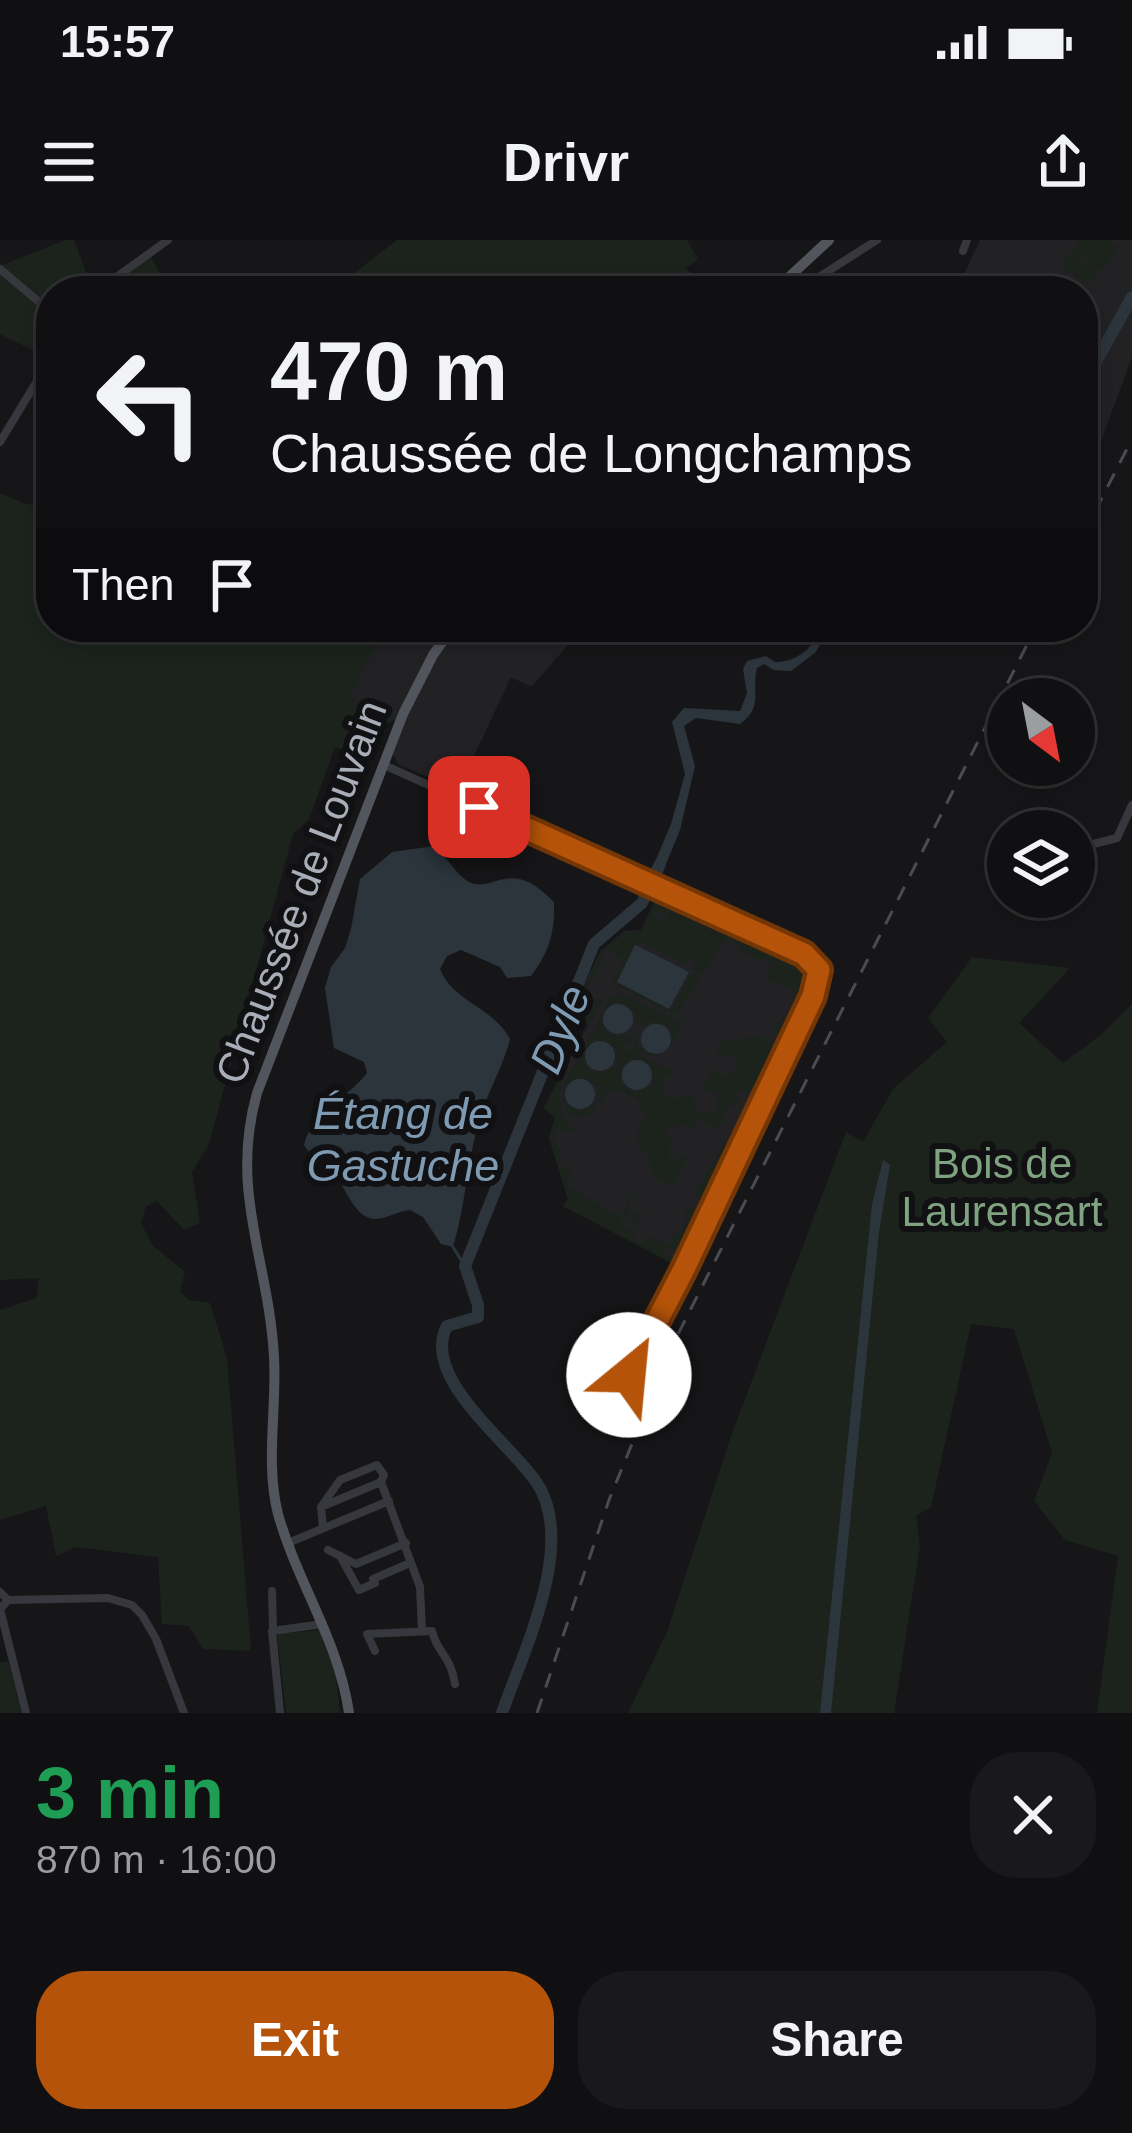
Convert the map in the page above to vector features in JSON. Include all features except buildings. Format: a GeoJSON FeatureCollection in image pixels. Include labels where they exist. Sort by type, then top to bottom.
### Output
{"type":"FeatureCollection","features":[{"type":"Feature","properties":{"kind":"main road"},"geometry":{"type":"LineString","coordinates":[[790,276],[829,240]]}},
{"type":"Feature","properties":{"kind":"main road","name":"Chaussée de Louvain"},"geometry":{"type":"LineString","coordinates":[[349,1713],[340,1667],[288,1543],[275,1496],[272,1332],[245,1192],[246,1141],[256,1093],[412,692],[444,642]]}},
{"type":"Feature","properties":{"kind":"street"},"geometry":{"type":"LineString","coordinates":[[124,276],[168,240]]}},
{"type":"Feature","properties":{"kind":"street"},"geometry":{"type":"LineString","coordinates":[[820,276],[877,240]]}},
{"type":"Feature","properties":{"kind":"street"},"geometry":{"type":"LineString","coordinates":[[963,251],[968,240]]}},
{"type":"Feature","properties":{"kind":"street"},"geometry":{"type":"LineString","coordinates":[[0,269],[36,299]]}},
{"type":"Feature","properties":{"kind":"street"},"geometry":{"type":"LineString","coordinates":[[0,442],[36,383]]}},
{"type":"Feature","properties":{"kind":"street"},"geometry":{"type":"LineString","coordinates":[[384,765],[804,954],[816,964],[819,979],[684,1269],[629,1375]]}},
{"type":"Feature","properties":{"kind":"street"},"geometry":{"type":"LineString","coordinates":[[1095,843],[1118,837],[1132,805]]}},
{"type":"Feature","properties":{"kind":"street"},"geometry":{"type":"LineString","coordinates":[[321,1508],[381,1482],[384,1475],[377,1465],[340,1480],[321,1508],[323,1528]]}},
{"type":"Feature","properties":{"kind":"street"},"geometry":{"type":"LineString","coordinates":[[381,1482],[420,1587],[422,1631]]}},
{"type":"Feature","properties":{"kind":"street"},"geometry":{"type":"LineString","coordinates":[[288,1543],[389,1501]]}},
{"type":"Feature","properties":{"kind":"street"},"geometry":{"type":"LineString","coordinates":[[328,1550],[356,1564],[406,1543]]}},
{"type":"Feature","properties":{"kind":"street"},"geometry":{"type":"LineString","coordinates":[[340,1556],[358,1590],[410,1563]]}},
{"type":"Feature","properties":{"kind":"street"},"geometry":{"type":"LineString","coordinates":[[272,1591],[280,1713]]}},
{"type":"Feature","properties":{"kind":"street"},"geometry":{"type":"LineString","coordinates":[[0,1592],[8,1600],[108,1598],[131,1605],[157,1640],[184,1713]]}},
{"type":"Feature","properties":{"kind":"street"},"geometry":{"type":"LineString","coordinates":[[8,1600],[0,1609],[26,1713]]}},
{"type":"Feature","properties":{"kind":"street"},"geometry":{"type":"LineString","coordinates":[[274,1629],[323,1624]]}},
{"type":"Feature","properties":{"kind":"street"},"geometry":{"type":"LineString","coordinates":[[375,1651],[367,1634],[432,1631],[452,1663],[454,1684]]}},
{"type":"Feature","properties":{"kind":"shaded area"},"geometry":{"type":"Polygon","coordinates":[[[980,240],[1132,240],[1132,357],[1098,449],[1098,276],[963,276],[980,240]]]}},
{"type":"Feature","properties":{"kind":"shaded area"},"geometry":{"type":"Polygon","coordinates":[[[377,642],[571,642],[531,687],[511,677],[458,790],[398,764],[392,753],[403,726],[349,697],[377,642]]]}},
{"type":"Feature","properties":{"kind":"shaded area"},"geometry":{"type":"Polygon","coordinates":[[[655,901],[688,917],[693,911],[806,963],[813,982],[808,994],[817,998],[688,1271],[563,1206],[568,1199],[549,1138],[555,1117],[544,1108],[587,1026],[580,1001],[576,1001],[600,952],[624,931],[641,930],[655,901]]]}},
{"type":"Feature","properties":{"kind":"green space"},"geometry":{"type":"Polygon","coordinates":[[[74,240],[87,276],[36,276],[36,352],[0,334],[0,266],[74,240]]]}},
{"type":"Feature","properties":{"kind":"green space"},"geometry":{"type":"Polygon","coordinates":[[[397,240],[687,240],[698,259],[675,276],[353,274],[397,240]]]}},
{"type":"Feature","properties":{"kind":"green space"},"geometry":{"type":"Polygon","coordinates":[[[1080,240],[1109,240],[1119,248],[1101,271],[1072,250],[1080,240]]]}},
{"type":"Feature","properties":{"kind":"green space"},"geometry":{"type":"Polygon","coordinates":[[[1070,252],[1098,272],[1076,276],[1061,265],[1070,252]]]}},
{"type":"Feature","properties":{"kind":"green space"},"geometry":{"type":"Polygon","coordinates":[[[151,257],[161,276],[122,276],[151,257]]]}},
{"type":"Feature","properties":{"kind":"green space"},"geometry":{"type":"Polygon","coordinates":[[[0,493],[36,505],[36,642],[377,642],[349,697],[395,718],[384,722],[371,759],[335,747],[309,819],[293,834],[209,1144],[192,1172],[200,1223],[184,1230],[157,1201],[146,1206],[141,1223],[153,1246],[185,1272],[180,1291],[189,1300],[210,1303],[227,1358],[251,1651],[203,1649],[189,1626],[162,1624],[158,1557],[76,1547],[56,1556],[46,1506],[0,1520],[0,1310],[37,1298],[39,1278],[0,1280],[0,493]]]}},
{"type":"Feature","properties":{"kind":"green space"},"geometry":{"type":"Polygon","coordinates":[[[655,901],[668,907],[654,917],[665,922],[670,908],[688,917],[693,911],[806,963],[813,982],[787,1035],[772,1033],[793,1003],[792,990],[765,978],[771,964],[737,950],[739,945],[726,938],[702,975],[693,970],[696,962],[690,958],[683,963],[637,941],[617,982],[671,1009],[692,973],[700,977],[679,1013],[613,983],[623,959],[606,950],[594,979],[583,991],[604,951],[619,937],[641,930],[655,901]]]}},
{"type":"Feature","properties":{"kind":"green space","name":"Bois de Laurensart"},"geometry":{"type":"Polygon","coordinates":[[[972,957],[1070,968],[1019,1023],[1063,1063],[1132,1004],[1132,1713],[1097,1713],[1118,1556],[1065,1540],[1034,1501],[1052,1453],[1014,1329],[971,1324],[931,1507],[916,1516],[920,1546],[894,1713],[628,1713],[667,1632],[731,1436],[846,1132],[863,1142],[893,1089],[947,1042],[928,1018],[972,957]]]}},
{"type":"Feature","properties":{"kind":"green space"},"geometry":{"type":"Polygon","coordinates":[[[618,993],[648,1006],[637,1027],[635,1013],[625,1003],[613,1003],[603,1012],[618,993]]]}},
{"type":"Feature","properties":{"kind":"green space"},"geometry":{"type":"Polygon","coordinates":[[[582,994],[604,1000],[562,1083],[564,1116],[575,1129],[572,1135],[557,1130],[552,1140],[562,1150],[562,1166],[574,1169],[568,1174],[567,1186],[620,1217],[634,1191],[640,1195],[630,1200],[632,1209],[620,1222],[631,1228],[634,1211],[643,1210],[631,1232],[642,1243],[647,1235],[668,1245],[675,1233],[680,1234],[687,1209],[702,1211],[687,1251],[679,1254],[668,1248],[665,1253],[680,1261],[681,1268],[563,1206],[568,1199],[549,1138],[555,1117],[544,1108],[587,1026],[582,994]]]}},
{"type":"Feature","properties":{"kind":"green space"},"geometry":{"type":"Polygon","coordinates":[[[650,1007],[683,1024],[671,1046],[672,1033],[665,1024],[651,1021],[639,1028],[650,1007]]]}},
{"type":"Feature","properties":{"kind":"green space"},"geometry":{"type":"Polygon","coordinates":[[[603,1012],[602,1024],[609,1034],[625,1037],[636,1030],[623,1045],[625,1052],[632,1050],[638,1031],[638,1044],[646,1053],[662,1054],[639,1055],[675,1072],[665,1079],[664,1094],[674,1100],[686,1094],[694,1098],[701,1115],[713,1113],[718,1106],[714,1092],[701,1090],[712,1068],[725,1077],[738,1067],[731,1053],[714,1057],[722,1042],[757,1036],[780,1047],[760,1097],[751,1089],[748,1093],[739,1089],[735,1096],[740,1099],[734,1107],[729,1105],[718,1126],[721,1132],[699,1118],[694,1129],[669,1124],[664,1134],[673,1139],[666,1155],[679,1161],[683,1154],[689,1156],[672,1187],[653,1177],[648,1157],[636,1140],[644,1113],[637,1099],[612,1089],[600,1102],[597,1091],[601,1087],[580,1076],[566,1085],[593,1031],[600,1033],[594,1029],[603,1012]],[[594,1040],[583,1053],[590,1071],[600,1074],[614,1066],[621,1069],[621,1083],[633,1092],[653,1085],[649,1063],[631,1058],[622,1066],[616,1063],[618,1051],[606,1041],[594,1040]]]}},
{"type":"Feature","properties":{"kind":"green space"},"geometry":{"type":"Polygon","coordinates":[[[565,1087],[566,1103],[578,1111],[595,1103],[596,1108],[577,1118],[564,1107],[565,1087]]]}},
{"type":"Feature","properties":{"kind":"green space"},"geometry":{"type":"Polygon","coordinates":[[[725,1142],[734,1148],[712,1174],[716,1178],[708,1204],[702,1203],[695,1193],[725,1142]]]}},
{"type":"Feature","properties":{"kind":"green space"},"geometry":{"type":"Polygon","coordinates":[[[319,1630],[336,1676],[340,1713],[286,1713],[277,1634],[319,1630]]]}},
{"type":"Feature","properties":{"kind":"green space"},"geometry":{"type":"Polygon","coordinates":[[[8,1661],[21,1713],[0,1713],[0,1663],[8,1661]]]}},
{"type":"Feature","properties":{"kind":"water"},"geometry":{"type":"Polygon","coordinates":[[[813,642],[822,642],[791,671],[764,664],[757,668],[754,705],[740,724],[696,718],[684,726],[695,766],[680,830],[659,881],[649,876],[685,774],[672,722],[684,708],[740,711],[747,693],[743,669],[747,661],[766,656],[783,662],[813,642]]]}},
{"type":"Feature","properties":{"kind":"water","name":"Étang de Gastuche"},"geometry":{"type":"Polygon","coordinates":[[[434,846],[467,881],[485,884],[513,878],[538,888],[554,902],[550,942],[531,976],[507,978],[500,967],[461,950],[447,956],[440,969],[454,989],[494,1019],[510,1039],[478,1126],[453,1247],[441,1244],[423,1217],[410,1210],[383,1218],[365,1216],[332,1169],[304,1145],[314,1123],[367,1073],[364,1062],[334,1048],[325,988],[331,967],[345,948],[360,879],[392,852],[434,846]]]}},
{"type":"Feature","properties":{"kind":"water"},"geometry":{"type":"Polygon","coordinates":[[[635,945],[689,972],[669,1009],[617,982],[635,945]]]}},
{"type":"Feature","properties":{"kind":"water"},"geometry":{"type":"Polygon","coordinates":[[[618,1004],[629,1008],[633,1019],[629,1030],[618,1034],[607,1030],[603,1019],[607,1008],[618,1004]]]}},
{"type":"Feature","properties":{"kind":"water"},"geometry":{"type":"Polygon","coordinates":[[[656,1024],[667,1028],[671,1039],[667,1050],[656,1054],[645,1050],[641,1039],[645,1028],[656,1024]]]}},
{"type":"Feature","properties":{"kind":"water"},"geometry":{"type":"Polygon","coordinates":[[[600,1041],[611,1045],[615,1056],[611,1067],[600,1071],[589,1067],[585,1056],[589,1045],[600,1041]]]}},
{"type":"Feature","properties":{"kind":"water"},"geometry":{"type":"Polygon","coordinates":[[[637,1060],[652,1075],[637,1090],[622,1075],[637,1060]]]}},
{"type":"Feature","properties":{"kind":"water"},"geometry":{"type":"Polygon","coordinates":[[[580,1079],[591,1083],[595,1094],[591,1105],[580,1109],[569,1105],[565,1094],[569,1083],[580,1079]]]}},
{"type":"Feature","properties":{"kind":"water"},"geometry":{"type":"Polygon","coordinates":[[[883,1160],[890,1165],[879,1232],[831,1713],[820,1713],[872,1204],[883,1160]]]}},
{"type":"Feature","properties":{"kind":"waterway"},"geometry":{"type":"LineString","coordinates":[[1098,358],[1132,297]]}},
{"type":"Feature","properties":{"kind":"waterway","name":"Dyle"},"geometry":{"type":"LineString","coordinates":[[502,1713],[542,1601],[551,1541],[549,1513],[528,1471],[458,1390],[442,1347],[447,1326],[478,1317],[465,1266],[594,944],[642,903],[660,864]]}},
{"type":"Feature","properties":{"kind":"waterway"},"geometry":{"type":"LineString","coordinates":[[453,1247],[465,1266]]}},
{"type":"Feature","properties":{"kind":"railway"},"geometry":{"type":"LineString","coordinates":[[1098,506],[1132,439]]}},
{"type":"Feature","properties":{"kind":"railway"},"geometry":{"type":"LineString","coordinates":[[537,1713],[609,1500],[672,1346],[1028,642]]}},
{"type":"Feature","properties":{"kind":"route"},"geometry":{"type":"LineString","coordinates":[[479,807],[804,954],[819,970],[813,996],[629,1375]]}}]}
